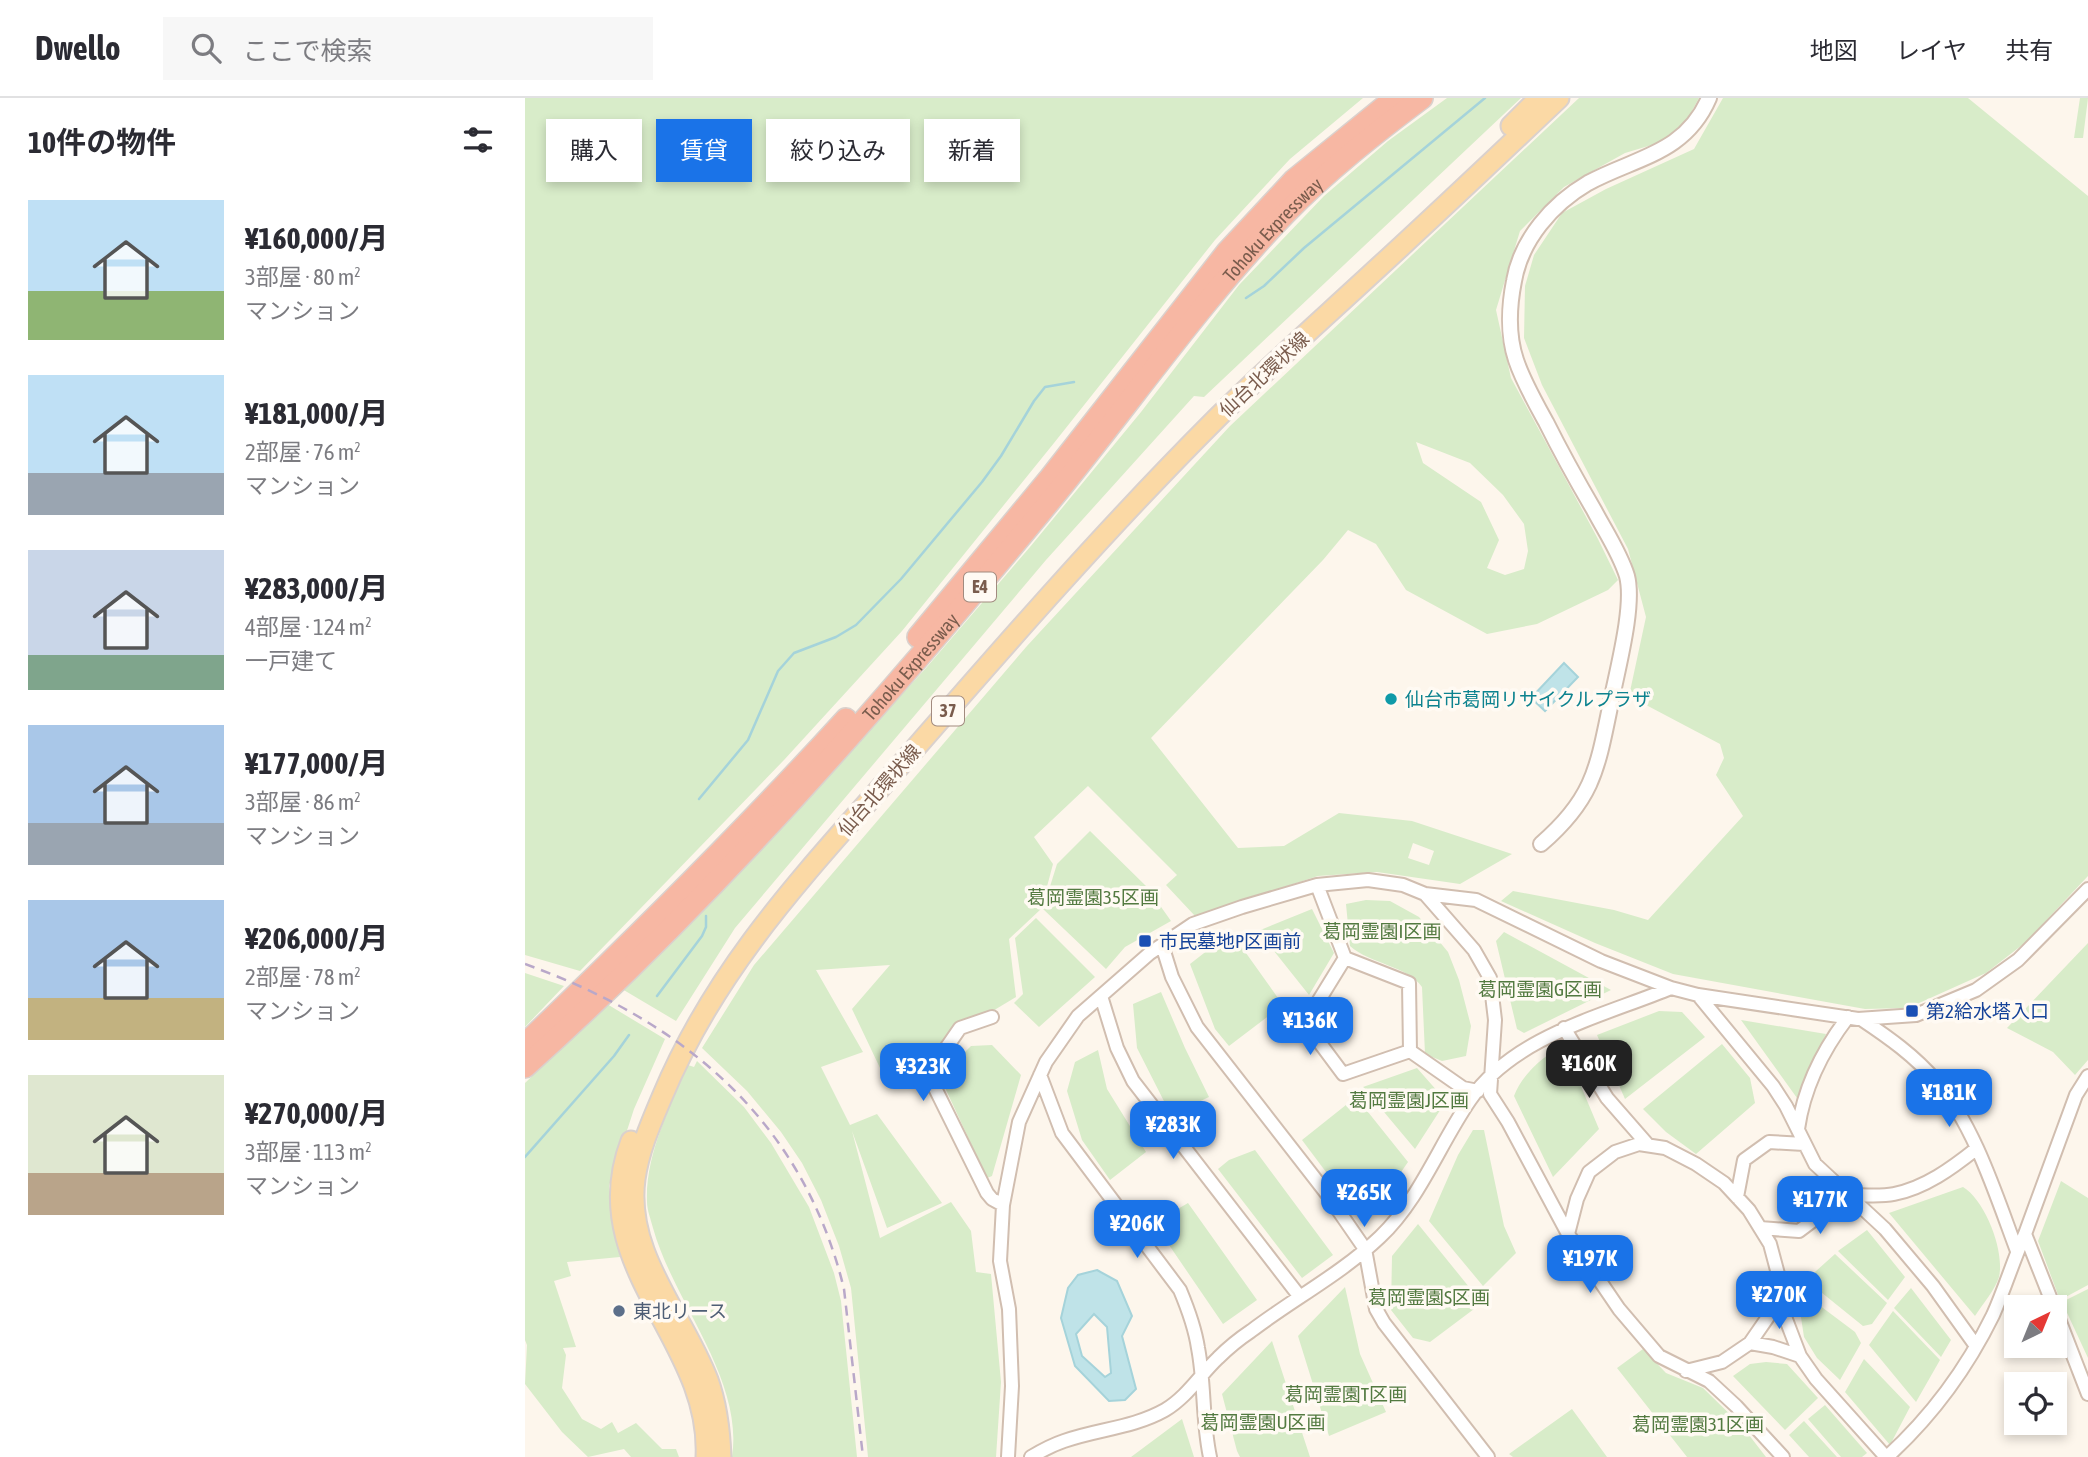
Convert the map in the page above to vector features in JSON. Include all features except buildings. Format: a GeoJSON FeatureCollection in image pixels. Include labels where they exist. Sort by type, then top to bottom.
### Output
{"type":"FeatureCollection","features":[{"type":"Feature","properties":{"kind":"highway","name":"Tohoku Expressway"},"geometry":{"type":"LineString","coordinates":[[525,1044],[667,908],[855,709],[1051,478],[1198,287],[1248,229],[1314,161],[1395,98]]}},
{"type":"Feature","properties":{"kind":"highway","name":"Tohoku Expressway"},"geometry":{"type":"LineString","coordinates":[[525,1067],[670,927],[867,717],[968,602],[1207,304],[1286,213],[1353,150],[1422,98]]}},
{"type":"Feature","properties":{"kind":"main road","name":"仙台北環状線"},"geometry":{"type":"LineString","coordinates":[[706,1457],[699,1398],[681,1356],[633,1263],[622,1225],[620,1205],[621,1178],[634,1135],[666,1055],[703,989],[740,933],[787,875],[1117,504],[1257,362],[1539,98]]}},
{"type":"Feature","properties":{"kind":"main road","name":"仙台北環状線"},"geometry":{"type":"LineString","coordinates":[[721,1457],[718,1420],[708,1379],[644,1251],[638,1233],[633,1199],[638,1164],[667,1084],[678,1059],[725,977],[749,942],[795,886],[964,692],[1164,473],[1256,380],[1559,98]]}},
{"type":"Feature","properties":{"kind":"street"},"geometry":{"type":"LineString","coordinates":[[1541,844],[1564,824],[1591,785],[1599,761],[1629,606],[1628,585],[1611,542],[1532,396],[1516,360],[1510,318],[1514,281],[1526,247],[1548,215],[1587,184],[1666,148],[1679,139],[1698,121],[1709,98]]}},
{"type":"Feature","properties":{"kind":"street"},"geometry":{"type":"LineString","coordinates":[[1008,1457],[1012,1386],[1009,1309],[1000,1261],[1003,1205],[1020,1122],[1046,1062],[1078,1016],[1162,945],[1193,924],[1317,885],[1368,880],[1403,885],[1425,894],[1476,900],[1601,961],[1671,988],[1698,995],[1854,1018],[1916,1015],[1976,990],[2018,960],[2088,888]]}},
{"type":"Feature","properties":{"kind":"street"},"geometry":{"type":"LineString","coordinates":[[1317,885],[1345,958],[1409,984],[1410,1051]]}},
{"type":"Feature","properties":{"kind":"street"},"geometry":{"type":"LineString","coordinates":[[1425,894],[1473,950],[1490,978],[1495,1020],[1490,1094],[1568,1234],[1619,1309],[1659,1356],[1709,1381],[1783,1457]]}},
{"type":"Feature","properties":{"kind":"street"},"geometry":{"type":"LineString","coordinates":[[1162,945],[1172,977],[1197,1027],[1327,1194],[1365,1249],[1376,1309],[1384,1323],[1488,1457]]}},
{"type":"Feature","properties":{"kind":"street"},"geometry":{"type":"LineString","coordinates":[[1345,958],[1305,1023],[1343,1074],[1410,1051]]}},
{"type":"Feature","properties":{"kind":"street"},"geometry":{"type":"LineString","coordinates":[[1031,1457],[1063,1441],[1127,1426],[1167,1409],[1184,1395],[1218,1357],[1250,1331],[1380,1237],[1414,1195],[1441,1147],[1478,1091],[1492,1075],[1535,1044],[1565,1028],[1671,988]]}},
{"type":"Feature","properties":{"kind":"street"},"geometry":{"type":"LineString","coordinates":[[1698,995],[1760,1068],[1786,1106],[1815,1164],[1885,1229],[1976,1346]]}},
{"type":"Feature","properties":{"kind":"street"},"geometry":{"type":"LineString","coordinates":[[1101,996],[1117,1048],[1133,1080],[1300,1297]]}},
{"type":"Feature","properties":{"kind":"street"},"geometry":{"type":"LineString","coordinates":[[992,1017],[960,1028],[931,1074],[932,1082],[987,1193],[1003,1205]]}},
{"type":"Feature","properties":{"kind":"street"},"geometry":{"type":"LineString","coordinates":[[1798,1129],[1805,1093],[1814,1070],[1829,1042],[1854,1018]]}},
{"type":"Feature","properties":{"kind":"street"},"geometry":{"type":"LineString","coordinates":[[1854,1018],[1899,1046],[1937,1082],[1962,1118],[2017,1251]]}},
{"type":"Feature","properties":{"kind":"street"},"geometry":{"type":"LineString","coordinates":[[1565,1028],[1607,1098],[1649,1145]]}},
{"type":"Feature","properties":{"kind":"street"},"geometry":{"type":"LineString","coordinates":[[1410,1051],[1463,1088],[1478,1091]]}},
{"type":"Feature","properties":{"kind":"street"},"geometry":{"type":"LineString","coordinates":[[1040,1075],[1062,1133],[1180,1290],[1199,1350],[1204,1428],[1210,1457]]}},
{"type":"Feature","properties":{"kind":"street"},"geometry":{"type":"LineString","coordinates":[[1568,1234],[1577,1199],[1589,1172],[1615,1152],[1639,1144],[1665,1148],[1724,1183],[1749,1210],[1770,1244],[1778,1274],[1779,1301],[1800,1356],[1816,1379],[1886,1457],[1935,1409],[1976,1346],[1994,1312],[2076,1095],[2088,1076]]}},
{"type":"Feature","properties":{"kind":"street"},"geometry":{"type":"LineString","coordinates":[[1737,1197],[1744,1160],[1769,1142],[1804,1144]]}},
{"type":"Feature","properties":{"kind":"street"},"geometry":{"type":"LineString","coordinates":[[1849,1195],[1893,1194],[1914,1187],[1944,1172],[1976,1149]]}},
{"type":"Feature","properties":{"kind":"street"},"geometry":{"type":"LineString","coordinates":[[1761,1228],[1799,1231],[1823,1213],[1830,1179]]}},
{"type":"Feature","properties":{"kind":"street"},"geometry":{"type":"LineString","coordinates":[[2025,1234],[2049,1295]]}},
{"type":"Feature","properties":{"kind":"street"},"geometry":{"type":"LineString","coordinates":[[1686,1371],[1722,1363],[1750,1343],[1779,1301]]}},
{"type":"Feature","properties":{"kind":"street"},"geometry":{"type":"LineString","coordinates":[[2067,1341],[2088,1394]]}},
{"type":"Feature","properties":{"kind":"street"},"geometry":{"type":"LineString","coordinates":[[1750,1343],[1800,1356]]}},
{"type":"Feature","properties":{"kind":"green space"},"geometry":{"type":"Polygon","coordinates":[[[525,98],[1363,98],[1290,159],[1215,240],[902,631],[784,760],[580,971],[525,955],[525,98]]]}},
{"type":"Feature","properties":{"kind":"green space"},"geometry":{"type":"Polygon","coordinates":[[[1447,98],[1521,98],[1204,397],[1194,396],[1046,560],[735,928],[676,1021],[622,989],[716,898],[926,668],[1141,412],[1239,285],[1324,196],[1388,141],[1447,98]]]}},
{"type":"Feature","properties":{"kind":"green space"},"geometry":{"type":"Polygon","coordinates":[[[1579,98],[1699,98],[1686,122],[1674,134],[1655,144],[1625,153],[1564,187],[1520,231],[1496,310],[1511,378],[1618,580],[1608,590],[1537,624],[1487,634],[1406,590],[1376,544],[1348,530],[1323,560],[1151,738],[1238,848],[1284,846],[1339,813],[1412,821],[1512,854],[1460,884],[1377,872],[1318,876],[1195,916],[1166,885],[1177,875],[1088,786],[1034,837],[1053,864],[1041,909],[1009,939],[1016,997],[991,1012],[957,1025],[922,1074],[890,1089],[852,1009],[890,965],[816,970],[863,1052],[821,1067],[850,1125],[877,1114],[942,1203],[887,1228],[852,1131],[880,1238],[951,1202],[971,1231],[976,1272],[991,1274],[1001,1382],[996,1457],[868,1457],[851,1288],[839,1246],[821,1200],[802,1163],[781,1132],[747,1091],[702,1048],[754,965],[1027,646],[1230,426],[1579,98]],[[1416,442],[1423,463],[1481,502],[1499,540],[1487,568],[1505,575],[1524,569],[1528,551],[1524,524],[1503,495],[1470,463],[1416,442]],[[1413,843],[1408,858],[1429,865],[1434,851],[1413,843]]]}},
{"type":"Feature","properties":{"kind":"green space"},"geometry":{"type":"Polygon","coordinates":[[[1723,98],[1968,98],[2088,196],[2088,876],[2026,942],[1986,973],[1908,1008],[1865,1009],[1673,974],[1501,901],[1513,891],[1614,910],[1648,920],[1743,816],[1716,775],[1724,758],[1720,744],[1629,696],[1646,617],[1628,549],[1542,385],[1524,338],[1525,286],[1534,255],[1562,213],[1606,189],[1694,149],[1723,98]]]}},
{"type":"Feature","properties":{"kind":"green space"},"geometry":{"type":"Polygon","coordinates":[[[2080,98],[2088,98],[2083,138],[2074,138],[2080,98]]]}},
{"type":"Feature","properties":{"kind":"green space","name":"葛岡霊園35区画"},"geometry":{"type":"Polygon","coordinates":[[[1090,831],[1147,887],[1171,921],[1125,947],[1106,969],[1043,909],[1057,864],[1090,831]]]}},
{"type":"Feature","properties":{"kind":"green space","name":"葛岡霊園I区画"},"geometry":{"type":"Polygon","coordinates":[[[1366,900],[1390,901],[1419,917],[1448,952],[1459,980],[1471,1026],[1466,1056],[1442,1061],[1425,1054],[1422,987],[1408,974],[1350,946],[1346,904],[1366,900]]]}},
{"type":"Feature","properties":{"kind":"green space"},"geometry":{"type":"Polygon","coordinates":[[[1312,909],[1334,953],[1309,995],[1258,931],[1312,909]]]}},
{"type":"Feature","properties":{"kind":"green space"},"geometry":{"type":"Polygon","coordinates":[[[1036,918],[1095,977],[1039,1027],[1014,1003],[1023,994],[1015,938],[1036,918]]]}},
{"type":"Feature","properties":{"kind":"green space"},"geometry":{"type":"Polygon","coordinates":[[[1231,932],[1283,1005],[1229,1046],[1215,1029],[1190,964],[1231,932]]]}},
{"type":"Feature","properties":{"kind":"green space","name":"葛岡霊園G区画"},"geometry":{"type":"Polygon","coordinates":[[[1504,932],[1611,990],[1524,1033],[1517,1029],[1496,941],[1504,932]]]}},
{"type":"Feature","properties":{"kind":"green space"},"geometry":{"type":"Polygon","coordinates":[[[2088,943],[2088,1060],[2075,1075],[2053,1052],[2007,1028],[2088,943]]]}},
{"type":"Feature","properties":{"kind":"green space"},"geometry":{"type":"Polygon","coordinates":[[[525,973],[564,986],[525,1027],[525,973]]]}},
{"type":"Feature","properties":{"kind":"green space"},"geometry":{"type":"Polygon","coordinates":[[[1161,992],[1209,1097],[1171,1115],[1137,1048],[1133,1004],[1161,992]]]}},
{"type":"Feature","properties":{"kind":"green space"},"geometry":{"type":"Polygon","coordinates":[[[607,1004],[665,1039],[634,1109],[609,1186],[620,1257],[567,1262],[571,1276],[554,1281],[576,1347],[563,1348],[566,1355],[562,1388],[582,1419],[601,1429],[612,1422],[618,1433],[636,1423],[662,1449],[676,1449],[679,1457],[631,1457],[624,1449],[588,1457],[562,1432],[525,1384],[525,1083],[607,1004]]]}},
{"type":"Feature","properties":{"kind":"green space"},"geometry":{"type":"Polygon","coordinates":[[[1659,1011],[1682,1012],[1705,1037],[1625,1099],[1597,1035],[1659,1011]]]}},
{"type":"Feature","properties":{"kind":"green space"},"geometry":{"type":"Polygon","coordinates":[[[1741,1020],[1826,1034],[1797,1098],[1741,1020]]]}},
{"type":"Feature","properties":{"kind":"green space"},"geometry":{"type":"Polygon","coordinates":[[[1722,1044],[1750,1078],[1755,1103],[1696,1154],[1666,1132],[1643,1109],[1722,1044]]]}},
{"type":"Feature","properties":{"kind":"green space"},"geometry":{"type":"Polygon","coordinates":[[[992,1045],[1021,1075],[992,1176],[987,1178],[940,1077],[971,1046],[992,1045]]]}},
{"type":"Feature","properties":{"kind":"green space"},"geometry":{"type":"Polygon","coordinates":[[[1564,1046],[1599,1129],[1553,1177],[1514,1096],[1534,1066],[1564,1046]]]}},
{"type":"Feature","properties":{"kind":"green space"},"geometry":{"type":"Polygon","coordinates":[[[1098,1050],[1107,1089],[1146,1152],[1110,1180],[1082,1140],[1067,1091],[1075,1062],[1098,1050]]]}},
{"type":"Feature","properties":{"kind":"green space"},"geometry":{"type":"Polygon","coordinates":[[[697,1061],[744,1107],[771,1143],[809,1207],[834,1273],[841,1301],[857,1457],[732,1457],[733,1428],[728,1399],[705,1341],[663,1256],[647,1205],[647,1184],[654,1149],[688,1065],[694,1067],[697,1061]]]}},
{"type":"Feature","properties":{"kind":"green space","name":"葛岡霊園J区画"},"geometry":{"type":"Polygon","coordinates":[[[1417,1068],[1446,1101],[1415,1149],[1363,1087],[1417,1068]]]}},
{"type":"Feature","properties":{"kind":"green space"},"geometry":{"type":"Polygon","coordinates":[[[1356,1097],[1408,1162],[1365,1224],[1302,1140],[1356,1097]]]}},
{"type":"Feature","properties":{"kind":"green space"},"geometry":{"type":"Polygon","coordinates":[[[1473,1130],[1484,1130],[1504,1226],[1516,1253],[1483,1286],[1429,1221],[1458,1155],[1473,1130]]]}},
{"type":"Feature","properties":{"kind":"green space"},"geometry":{"type":"Polygon","coordinates":[[[1255,1150],[1333,1255],[1302,1278],[1218,1169],[1229,1160],[1255,1150]]]}},
{"type":"Feature","properties":{"kind":"green space"},"geometry":{"type":"Polygon","coordinates":[[[2061,1181],[2088,1198],[2088,1285],[2067,1296],[2058,1295],[2038,1241],[2061,1181]]]}},
{"type":"Feature","properties":{"kind":"green space"},"geometry":{"type":"Polygon","coordinates":[[[1963,1187],[1986,1214],[1999,1254],[1999,1277],[1975,1316],[1889,1213],[1963,1187]]]}},
{"type":"Feature","properties":{"kind":"green space"},"geometry":{"type":"Polygon","coordinates":[[[1188,1203],[1257,1300],[1223,1324],[1154,1223],[1188,1203]]]}},
{"type":"Feature","properties":{"kind":"green space","name":"葛岡霊園S区画"},"geometry":{"type":"Polygon","coordinates":[[[1418,1224],[1482,1303],[1430,1342],[1413,1338],[1391,1310],[1392,1256],[1418,1224]]]}},
{"type":"Feature","properties":{"kind":"green space"},"geometry":{"type":"Polygon","coordinates":[[[1867,1230],[1905,1277],[1888,1300],[1838,1251],[1867,1230]]]}},
{"type":"Feature","properties":{"kind":"green space"},"geometry":{"type":"Polygon","coordinates":[[[1835,1254],[1887,1303],[1872,1324],[1863,1326],[1806,1280],[1835,1254]]]}},
{"type":"Feature","properties":{"kind":"green space","name":"葛岡霊園T区画"},"geometry":{"type":"Polygon","coordinates":[[[1345,1287],[1360,1354],[1386,1412],[1329,1436],[1298,1336],[1345,1287]]]}},
{"type":"Feature","properties":{"kind":"green space"},"geometry":{"type":"Polygon","coordinates":[[[1911,1288],[1951,1340],[1941,1357],[1894,1308],[1911,1288]]]}},
{"type":"Feature","properties":{"kind":"green space"},"geometry":{"type":"Polygon","coordinates":[[[2088,1289],[2088,1358],[2067,1313],[2067,1300],[2088,1289]]]}},
{"type":"Feature","properties":{"kind":"green space"},"geometry":{"type":"Polygon","coordinates":[[[1798,1298],[1811,1299],[1855,1332],[1861,1343],[1840,1380],[1817,1358],[1804,1337],[1798,1298]]]}},
{"type":"Feature","properties":{"kind":"green space"},"geometry":{"type":"Polygon","coordinates":[[[1893,1311],[1940,1360],[1916,1402],[1869,1345],[1893,1311]]]}},
{"type":"Feature","properties":{"kind":"green space","name":"葛岡霊園U区画"},"geometry":{"type":"Polygon","coordinates":[[[1272,1341],[1310,1457],[1240,1457],[1237,1451],[1222,1394],[1272,1341]]]}},
{"type":"Feature","properties":{"kind":"green space","name":"葛岡霊園31区画"},"geometry":{"type":"Polygon","coordinates":[[[1643,1349],[1666,1373],[1703,1388],[1742,1426],[1766,1457],[1687,1457],[1617,1368],[1643,1349]]]}},
{"type":"Feature","properties":{"kind":"green space"},"geometry":{"type":"Polygon","coordinates":[[[1864,1359],[1910,1407],[1890,1445],[1845,1392],[1864,1359]]]}},
{"type":"Feature","properties":{"kind":"green space"},"geometry":{"type":"Polygon","coordinates":[[[1750,1364],[1787,1364],[1818,1398],[1785,1430],[1733,1376],[1750,1364]]]}},
{"type":"Feature","properties":{"kind":"green space"},"geometry":{"type":"Polygon","coordinates":[[[1825,1405],[1867,1453],[1862,1457],[1841,1457],[1808,1419],[1825,1405]]]}},
{"type":"Feature","properties":{"kind":"green space"},"geometry":{"type":"Polygon","coordinates":[[[1572,1409],[1607,1457],[1513,1457],[1509,1454],[1572,1409]]]}},
{"type":"Feature","properties":{"kind":"green space"},"geometry":{"type":"Polygon","coordinates":[[[1182,1419],[1194,1457],[1131,1457],[1182,1419]]]}},
{"type":"Feature","properties":{"kind":"green space"},"geometry":{"type":"Polygon","coordinates":[[[1804,1421],[1837,1457],[1809,1457],[1789,1435],[1804,1421]]]}},
{"type":"Feature","properties":{"kind":"water"},"geometry":{"type":"Polygon","coordinates":[[[1564,663],[1578,677],[1545,711],[1531,698],[1564,663]]]}},
{"type":"Feature","properties":{"kind":"water"},"geometry":{"type":"Polygon","coordinates":[[[1097,1270],[1117,1281],[1132,1316],[1122,1336],[1136,1389],[1125,1400],[1109,1401],[1075,1366],[1061,1318],[1068,1288],[1078,1275],[1097,1270]],[[1094,1314],[1076,1334],[1082,1356],[1105,1377],[1111,1373],[1107,1327],[1094,1314]]]}},
{"type":"Feature","properties":{"kind":"waterway"},"geometry":{"type":"LineString","coordinates":[[1246,298],[1264,286],[1304,248],[1485,98]]}},
{"type":"Feature","properties":{"kind":"waterway"},"geometry":{"type":"LineString","coordinates":[[699,799],[748,740],[778,671],[794,653],[836,637],[856,625],[901,579],[982,482],[1045,387],[1074,382]]}},
{"type":"Feature","properties":{"kind":"waterway"},"geometry":{"type":"LineString","coordinates":[[657,996],[702,936],[706,927],[706,916]]}},
{"type":"Feature","properties":{"kind":"waterway"},"geometry":{"type":"LineString","coordinates":[[525,1157],[614,1056],[629,1035]]}},
{"type":"Feature","properties":{"kind":"railway"},"geometry":{"type":"LineString","coordinates":[[525,964],[582,987],[636,1015],[685,1047],[728,1084],[767,1127],[799,1175],[825,1229],[844,1289],[863,1457]]}},
{"type":"Feature","properties":{"kind":"place","name":"仙台市葛岡リサイクルプラザ"},"geometry":{"type":"Point","coordinates":[1391,699]}},
{"type":"Feature","properties":{"kind":"place","name":"市民墓地P区画前"},"geometry":{"type":"Point","coordinates":[1145,941]}},
{"type":"Feature","properties":{"kind":"place","name":"第2給水塔入口"},"geometry":{"type":"Point","coordinates":[1912,1011]}},
{"type":"Feature","properties":{"kind":"place","name":"東北リース"},"geometry":{"type":"Point","coordinates":[619,1311]}}]}
